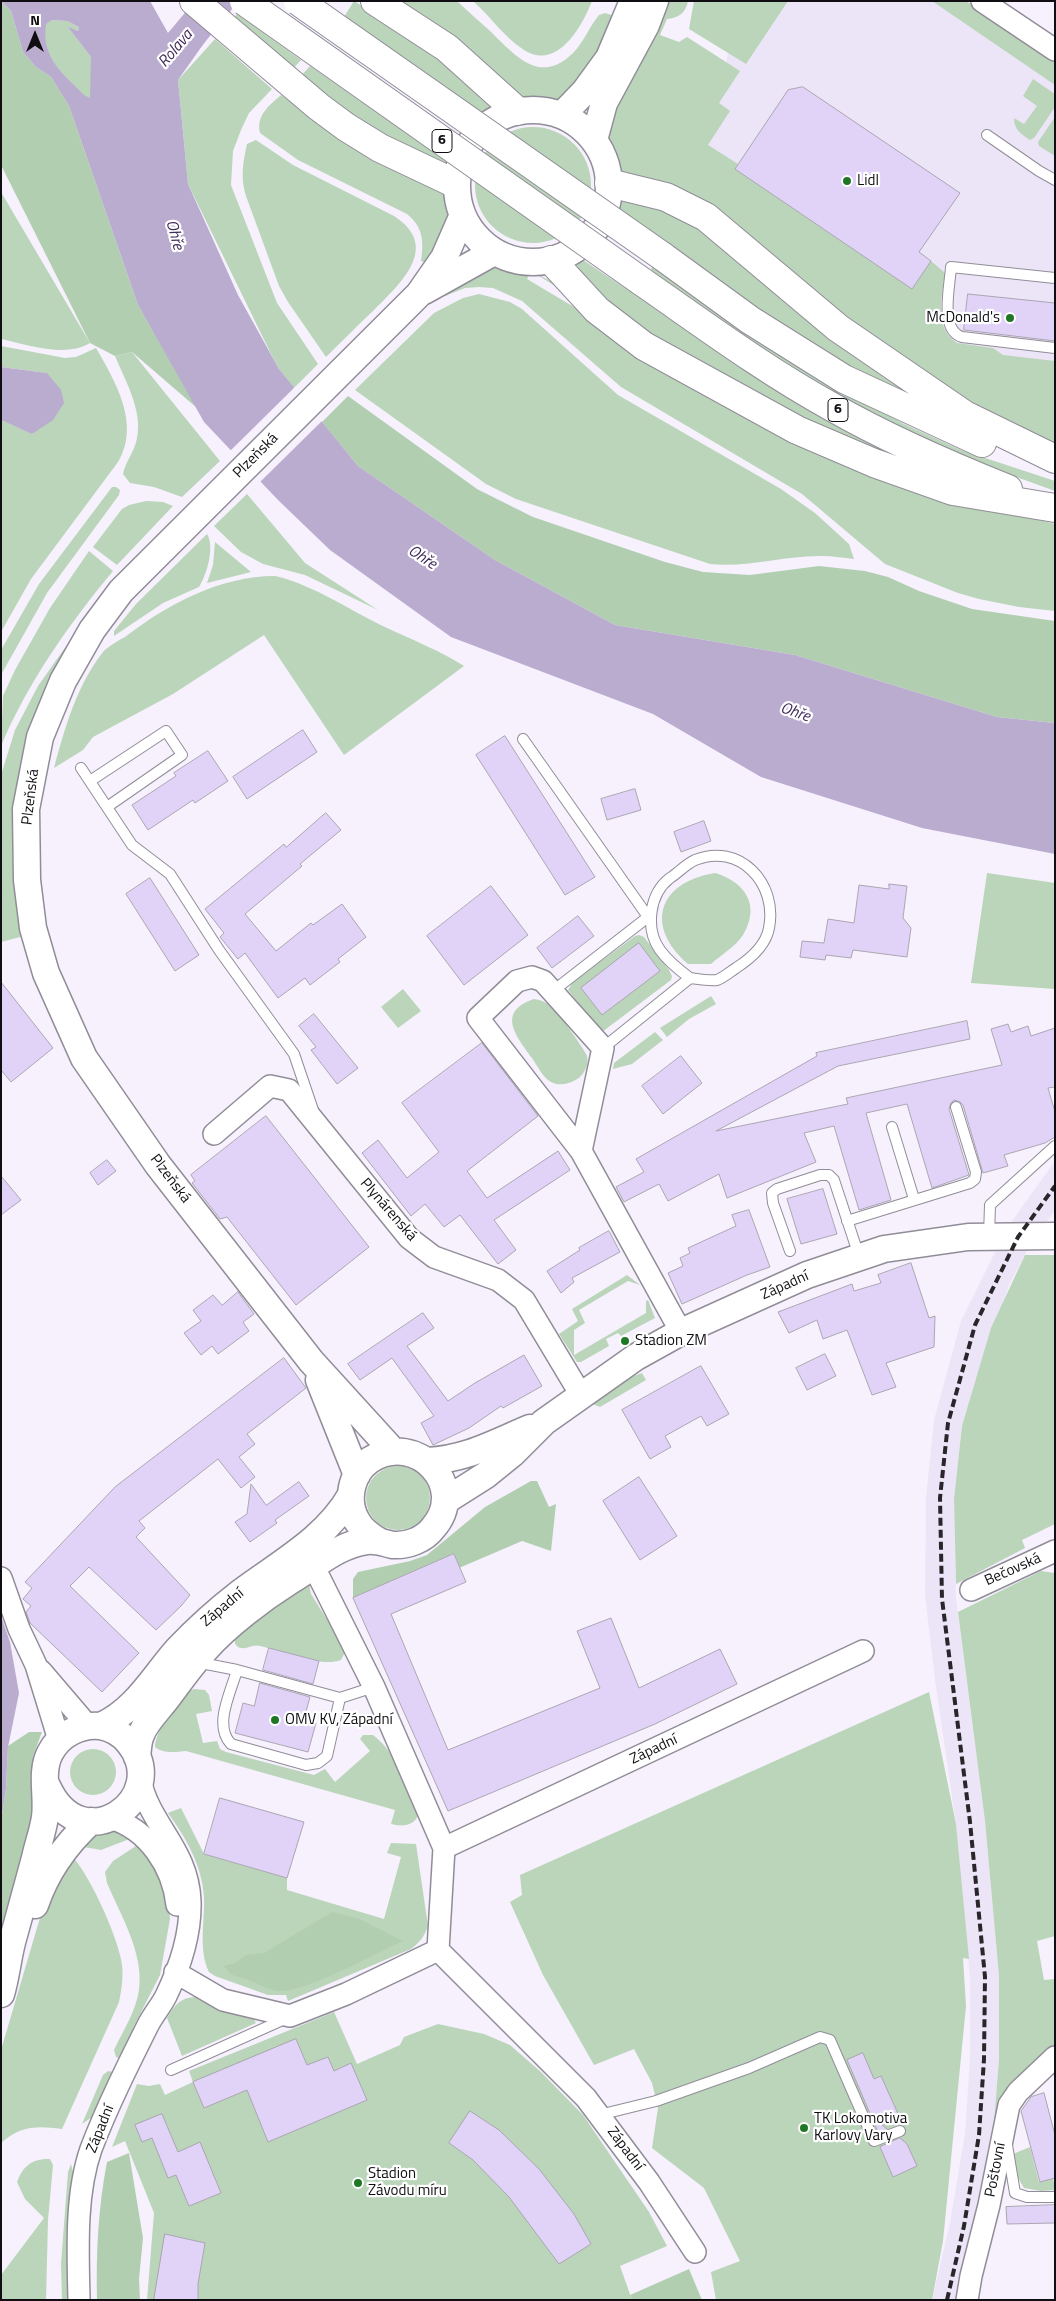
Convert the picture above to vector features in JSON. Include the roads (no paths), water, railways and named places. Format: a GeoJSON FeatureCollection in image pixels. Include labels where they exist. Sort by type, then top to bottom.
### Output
{"type":"FeatureCollection","features":[{"type":"Feature","properties":{"kind":"highway"},"geometry":{"type":"LineString","coordinates":[[194,1],[319,107],[380,148],[456,184]]}},
{"type":"Feature","properties":{"kind":"highway","name":"6"},"geometry":{"type":"LineString","coordinates":[[244,1],[737,348],[831,407],[943,463],[1009,490],[1055,502]]}},
{"type":"Feature","properties":{"kind":"highway","name":"6"},"geometry":{"type":"LineString","coordinates":[[298,1],[662,256],[750,320],[844,379],[982,442],[1055,466]]}},
{"type":"Feature","properties":{"kind":"highway"},"geometry":{"type":"LineString","coordinates":[[382,5],[447,48],[516,111]]}},
{"type":"Feature","properties":{"kind":"highway"},"geometry":{"type":"LineString","coordinates":[[609,183],[666,197],[706,217],[838,328],[965,416],[1055,458]]}},
{"type":"Feature","properties":{"kind":"highway"},"geometry":{"type":"LineString","coordinates":[[551,260],[598,310],[644,346],[797,430],[874,463],[953,491],[1055,508]]}},
{"type":"Feature","properties":{"kind":"street"},"geometry":{"type":"LineString","coordinates":[[562,115],[585,91],[610,58],[633,1]]}},
{"type":"Feature","properties":{"kind":"street"},"geometry":{"type":"LineString","coordinates":[[594,140],[604,104],[646,25],[655,1]]}},
{"type":"Feature","properties":{"kind":"street"},"geometry":{"type":"LineString","coordinates":[[982,1],[1055,50]]}},
{"type":"Feature","properties":{"kind":"street"},"geometry":{"type":"LineString","coordinates":[[539,110],[562,115],[579,125],[594,140],[605,160],[609,183],[608,200],[603,217],[594,232],[568,254],[551,260],[532,263],[512,260],[494,252],[475,237],[462,217],[457,201],[456,184],[461,159],[474,137],[493,121],[516,111],[539,110]]}},
{"type":"Feature","properties":{"kind":"street","name":"Plzeňská"},"geometry":{"type":"LineString","coordinates":[[393,1451],[311,1361],[158,1165],[84,1058],[46,974],[33,928],[26,880],[26,809],[40,737],[63,682],[92,630],[121,591],[416,296],[444,258],[462,217]]}},
{"type":"Feature","properties":{"kind":"street","name":"Plzeňská"},"geometry":{"type":"LineString","coordinates":[[416,296],[494,252]]}},
{"type":"Feature","properties":{"kind":"street"},"geometry":{"type":"LineString","coordinates":[[581,1151],[603,1048],[543,981],[532,977],[517,981],[478,1018],[581,1151],[681,1332]]}},
{"type":"Feature","properties":{"kind":"street","name":"Plynárenská"},"geometry":{"type":"LineString","coordinates":[[214,1134],[270,1086],[289,1090],[409,1238],[434,1258],[498,1280],[524,1300],[581,1395]]}},
{"type":"Feature","properties":{"kind":"street","name":"Západní"},"geometry":{"type":"LineString","coordinates":[[4,1983],[45,1881],[65,1848],[75,1835],[127,1807],[136,1794],[141,1734],[206,1648],[279,1588],[347,1545],[368,1541],[379,1541],[393,1545],[408,1544],[422,1538],[434,1528],[442,1515],[445,1500],[486,1474],[512,1454],[544,1422],[581,1395],[636,1357],[681,1332],[807,1275],[884,1249],[968,1237],[1055,1236]]}},
{"type":"Feature","properties":{"kind":"street","name":"Plzeňská"},"geometry":{"type":"LineString","coordinates":[[311,1361],[354,1485]]}},
{"type":"Feature","properties":{"kind":"street","name":"Západní"},"geometry":{"type":"LineString","coordinates":[[4,1983],[10,1949],[43,1829],[46,1786],[45,1770],[49,1754],[58,1740],[72,1731],[116,1719],[135,1703],[178,1650],[213,1615],[321,1534],[354,1485],[366,1463],[378,1455],[393,1451],[411,1453],[427,1461],[447,1460],[474,1454],[544,1422]]}},
{"type":"Feature","properties":{"kind":"street"},"geometry":{"type":"LineString","coordinates":[[427,1461],[437,1472],[443,1486],[445,1500]]}},
{"type":"Feature","properties":{"kind":"street"},"geometry":{"type":"LineString","coordinates":[[354,1485],[351,1506],[356,1521],[366,1533],[379,1541]]}},
{"type":"Feature","properties":{"kind":"street","name":"Bečovská"},"geometry":{"type":"LineString","coordinates":[[971,1590],[1055,1551]]}},
{"type":"Feature","properties":{"kind":"street"},"geometry":{"type":"LineString","coordinates":[[176,1970],[223,2000],[290,2016],[346,1994],[438,1950],[444,1848],[374,1687],[314,1567]]}},
{"type":"Feature","properties":{"kind":"street","name":"Západní"},"geometry":{"type":"LineString","coordinates":[[1,1578],[19,1629],[36,1666],[58,1740]]}},
{"type":"Feature","properties":{"kind":"street","name":"Západní"},"geometry":{"type":"LineString","coordinates":[[444,1848],[864,1651]]}},
{"type":"Feature","properties":{"kind":"street","name":"Západní"},"geometry":{"type":"LineString","coordinates":[[36,1666],[94,1726],[113,1730],[124,1737],[134,1749],[144,1794],[152,1811],[177,1851],[188,1887],[190,1902],[186,1938],[166,1996],[150,2022],[125,2072],[91,2150],[80,2204],[79,2300]]}},
{"type":"Feature","properties":{"kind":"street","name":"Západní"},"geometry":{"type":"LineString","coordinates":[[46,1786],[54,1801],[65,1813],[77,1819],[122,1822],[141,1835],[159,1856],[176,1891],[179,1918],[176,1970]]}},
{"type":"Feature","properties":{"kind":"street","name":"Západní"},"geometry":{"type":"LineString","coordinates":[[438,1950],[586,2098],[649,2182],[695,2252]]}},
{"type":"Feature","properties":{"kind":"street","name":"Poštovní"},"geometry":{"type":"LineString","coordinates":[[967,2300],[971,2276],[989,2205],[1009,2105],[1013,2098],[1055,2057]]}},
{"type":"Feature","properties":{"kind":"lane"},"geometry":{"type":"LineString","coordinates":[[986,135],[1039,172],[1055,180]]}},
{"type":"Feature","properties":{"kind":"lane"},"geometry":{"type":"LineString","coordinates":[[1055,278],[952,267],[948,320],[949,326],[957,336],[1055,348]]}},
{"type":"Feature","properties":{"kind":"lane"},"geometry":{"type":"LineString","coordinates":[[90,781],[166,731],[182,756],[107,807]]}},
{"type":"Feature","properties":{"kind":"lane"},"geometry":{"type":"LineString","coordinates":[[523,739],[650,919]]}},
{"type":"Feature","properties":{"kind":"lane"},"geometry":{"type":"LineString","coordinates":[[81,768],[132,845],[170,874],[219,950],[294,1054],[318,1125]]}},
{"type":"Feature","properties":{"kind":"lane"},"geometry":{"type":"LineString","coordinates":[[716,856],[738,860],[752,869],[766,887],[770,908],[769,929],[759,948],[743,963],[717,980],[690,978],[677,968],[659,949],[653,935],[650,919],[655,895],[665,882],[694,861],[716,856]]}},
{"type":"Feature","properties":{"kind":"lane"},"geometry":{"type":"LineString","coordinates":[[553,991],[650,919]]}},
{"type":"Feature","properties":{"kind":"lane"},"geometry":{"type":"LineString","coordinates":[[603,1048],[690,978]]}},
{"type":"Feature","properties":{"kind":"lane"},"geometry":{"type":"LineString","coordinates":[[847,1221],[970,1183],[975,1179],[976,1172],[956,1107]]}},
{"type":"Feature","properties":{"kind":"lane"},"geometry":{"type":"LineString","coordinates":[[892,1127],[914,1199]]}},
{"type":"Feature","properties":{"kind":"lane"},"geometry":{"type":"LineString","coordinates":[[989,1238],[990,1205],[1055,1146]]}},
{"type":"Feature","properties":{"kind":"lane"},"geometry":{"type":"LineString","coordinates":[[790,1251],[773,1202],[772,1193],[777,1188],[820,1175],[829,1175],[834,1180],[860,1257]]}},
{"type":"Feature","properties":{"kind":"lane"},"geometry":{"type":"LineString","coordinates":[[195,1662],[237,1670],[340,1698],[374,1687]]}},
{"type":"Feature","properties":{"kind":"lane"},"geometry":{"type":"LineString","coordinates":[[237,1670],[222,1722],[227,1740],[231,1744],[306,1765],[318,1763],[327,1756],[340,1698]]}},
{"type":"Feature","properties":{"kind":"lane"},"geometry":{"type":"LineString","coordinates":[[171,2070],[290,2016]]}},
{"type":"Feature","properties":{"kind":"lane"},"geometry":{"type":"LineString","coordinates":[[600,2115],[665,2098],[749,2068],[820,2037],[830,2040],[874,2141],[900,2131]]}},
{"type":"Feature","properties":{"kind":"lane"},"geometry":{"type":"LineString","coordinates":[[1003,2135],[1006,2141],[1015,2193],[1027,2197],[1055,2197]]}},
{"type":"Feature","properties":{"kind":"water","name":"Ohře"},"geometry":{"type":"Polygon","coordinates":[[[1,1],[150,1],[168,33],[186,18],[207,39],[178,80],[188,184],[238,295],[279,369],[358,466],[495,560],[615,625],[795,655],[997,717],[1055,723],[1055,854],[922,828],[761,777],[653,714],[451,637],[330,550],[278,500],[204,422],[138,305],[69,106],[51,77],[36,67],[23,52],[11,11],[1,1]],[[52,20],[46,24],[45,36],[47,46],[50,56],[61,72],[84,95],[90,98],[91,57],[67,26],[78,31],[79,27],[67,21],[52,20]]]}},
{"type":"Feature","properties":{"kind":"water"},"geometry":{"type":"Polygon","coordinates":[[[1,367],[47,373],[61,390],[64,403],[53,420],[32,434],[1,420],[1,367]]]}},
{"type":"Feature","properties":{"kind":"water"},"geometry":{"type":"Polygon","coordinates":[[[1,1616],[10,1642],[19,1693],[8,1747],[6,1789],[1,1821],[1,1616]]]}},
{"type":"Feature","properties":{"kind":"waterway","name":"Rolava"},"geometry":{"type":"LineString","coordinates":[[166,62],[217,1]]}},
{"type":"Feature","properties":{"kind":"railway"},"geometry":{"type":"LineString","coordinates":[[947,2300],[964,2226],[979,2135],[984,2059],[985,1977],[970,1822],[942,1599],[940,1498],[948,1423],[975,1325],[1018,1237],[1055,1186]]}},
{"type":"Feature","properties":{"kind":"place","name":"Lidl"},"geometry":{"type":"Point","coordinates":[847,181]}},
{"type":"Feature","properties":{"kind":"place","name":"McDonald's"},"geometry":{"type":"Point","coordinates":[1010,318]}},
{"type":"Feature","properties":{"kind":"place","name":"Stadion ZM"},"geometry":{"type":"Point","coordinates":[625,1341]}},
{"type":"Feature","properties":{"kind":"place","name":"OMV KV, Západní"},"geometry":{"type":"Point","coordinates":[275,1720]}},
{"type":"Feature","properties":{"kind":"place","name":"TK Lokomotiva Karlovy Vary"},"geometry":{"type":"Point","coordinates":[804,2128]}},
{"type":"Feature","properties":{"kind":"place","name":"Stadion Závodu míru"},"geometry":{"type":"Point","coordinates":[358,2183]}}]}
